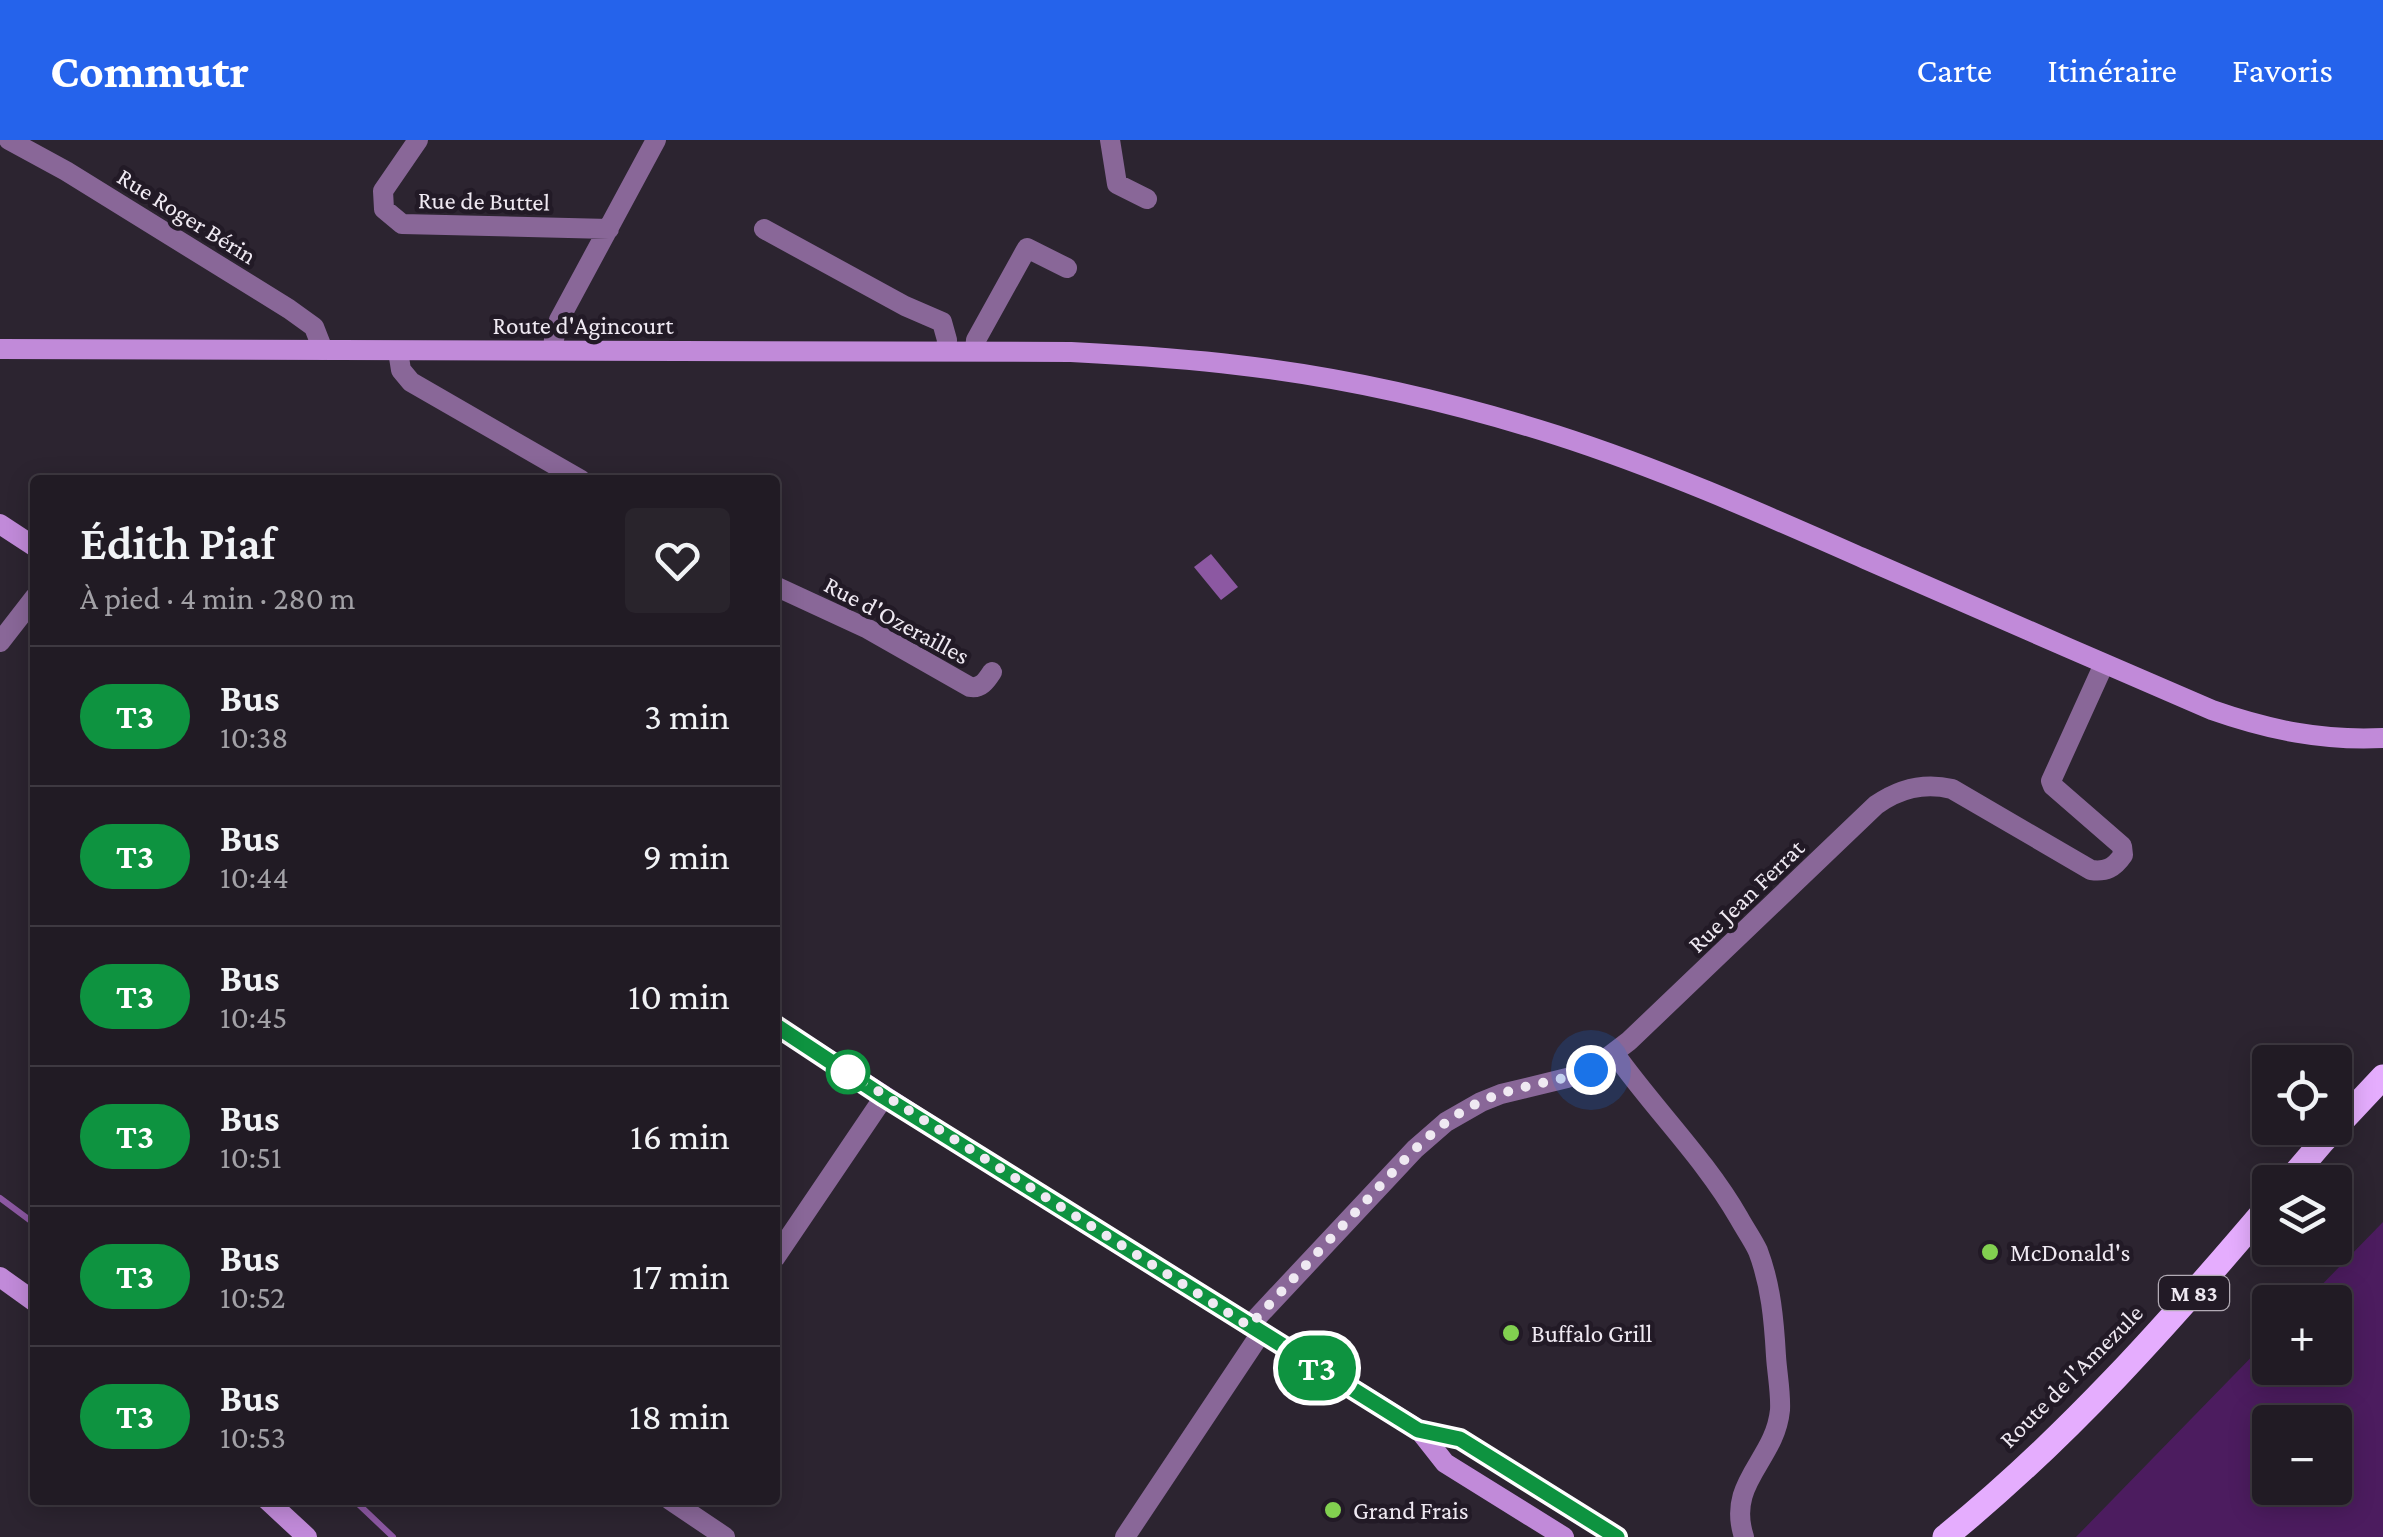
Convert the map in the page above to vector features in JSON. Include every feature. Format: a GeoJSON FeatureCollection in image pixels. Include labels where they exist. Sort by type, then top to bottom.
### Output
{"type":"FeatureCollection","features":[{"type":"Feature","properties":{"kind":"main road"},"geometry":{"type":"LineString","coordinates":[[2303,1165],[2383,1077]]}},
{"type":"Feature","properties":{"kind":"main road","name":"Route de l'Amezule"},"geometry":{"type":"LineString","coordinates":[[1946,1537],[2115,1380],[2252,1225]]}},
{"type":"Feature","properties":{"kind":"street","name":"Rue Roger Bérin"},"geometry":{"type":"LineString","coordinates":[[9,140],[289,309],[314,327],[323,350]]}},
{"type":"Feature","properties":{"kind":"street","name":"Rue de Buttel"},"geometry":{"type":"LineString","coordinates":[[418,140],[383,191],[384,210],[402,224],[609,229]]}},
{"type":"Feature","properties":{"kind":"street"},"geometry":{"type":"LineString","coordinates":[[554,350],[560,320],[656,140]]}},
{"type":"Feature","properties":{"kind":"street"},"geometry":{"type":"LineString","coordinates":[[1110,140],[1118,184],[1146,198]]}},
{"type":"Feature","properties":{"kind":"street"},"geometry":{"type":"LineString","coordinates":[[764,229],[942,322],[946,351]]}},
{"type":"Feature","properties":{"kind":"street"},"geometry":{"type":"LineString","coordinates":[[975,351],[976,340],[1027,248],[1067,268]]}},
{"type":"Feature","properties":{"kind":"street","name":"Route d'Agincourt"},"geometry":{"type":"LineString","coordinates":[[0,350],[1071,352],[1241,365],[1365,386],[1552,433],[1668,474],[2212,710],[2296,734],[2383,738]]}},
{"type":"Feature","properties":{"kind":"street"},"geometry":{"type":"LineString","coordinates":[[398,351],[401,370],[426,393],[572,475]]}},
{"type":"Feature","properties":{"kind":"street"},"geometry":{"type":"LineString","coordinates":[[0,524],[30,544]]}},
{"type":"Feature","properties":{"kind":"street","name":"Rue d'Ozerailles"},"geometry":{"type":"LineString","coordinates":[[780,588],[868,629],[970,686],[982,685],[992,672]]}},
{"type":"Feature","properties":{"kind":"street"},"geometry":{"type":"LineString","coordinates":[[0,642],[30,603]]}},
{"type":"Feature","properties":{"kind":"street","name":"Rue Jean Ferrat"},"geometry":{"type":"LineString","coordinates":[[1125,1537],[1255,1330],[1415,1149],[1446,1122],[1481,1102],[1567,1078],[1607,1060],[1894,793],[1917,786],[1941,786],[1965,795],[2091,870],[2102,872],[2114,866],[2123,855],[2122,846],[2051,781],[2104,664]]}},
{"type":"Feature","properties":{"kind":"street"},"geometry":{"type":"LineString","coordinates":[[780,1027],[884,1097],[1418,1430],[1445,1463],[1564,1537]]}},
{"type":"Feature","properties":{"kind":"street"},"geometry":{"type":"LineString","coordinates":[[1607,1060],[1656,1109],[1724,1192],[1756,1248],[1767,1281],[1780,1409],[1767,1452],[1742,1493],[1740,1521],[1744,1537]]}},
{"type":"Feature","properties":{"kind":"street"},"geometry":{"type":"LineString","coordinates":[[780,1251],[884,1097]]}},
{"type":"Feature","properties":{"kind":"street"},"geometry":{"type":"LineString","coordinates":[[0,1276],[30,1298]]}},
{"type":"Feature","properties":{"kind":"street"},"geometry":{"type":"LineString","coordinates":[[1418,1430],[1460,1439],[1616,1537]]}},
{"type":"Feature","properties":{"kind":"street"},"geometry":{"type":"LineString","coordinates":[[273,1505],[307,1537]]}},
{"type":"Feature","properties":{"kind":"street"},"geometry":{"type":"LineString","coordinates":[[677,1505],[725,1537]]}},
{"type":"Feature","properties":{"kind":"shaded area"},"geometry":{"type":"Polygon","coordinates":[[[1211,554],[1238,587],[1221,600],[1194,567],[1211,554]]]}},
{"type":"Feature","properties":{"kind":"shaded area"},"geometry":{"type":"Polygon","coordinates":[[[2383,1222],[2383,1537],[2076,1537],[2252,1356],[2252,1385],[2352,1385],[2352,1285],[2322,1285],[2341,1265],[2352,1265],[2352,1254],[2383,1222]]]}},
{"type":"Feature","properties":{"kind":"waterway"},"geometry":{"type":"LineString","coordinates":[[0,1198],[30,1220]]}},
{"type":"Feature","properties":{"kind":"waterway"},"geometry":{"type":"LineString","coordinates":[[359,1505],[393,1537]]}},
{"type":"Feature","properties":{"kind":"bus line","name":"T3"},"geometry":{"type":"LineString","coordinates":[[780,1028],[1418,1430],[1460,1439],[1617,1537]]}},
{"type":"Feature","properties":{"kind":"place","name":"McDonald's"},"geometry":{"type":"Point","coordinates":[1990,1252]}},
{"type":"Feature","properties":{"kind":"place","name":"Buffalo Grill"},"geometry":{"type":"Point","coordinates":[1511,1333]}},
{"type":"Feature","properties":{"kind":"place","name":"Grand Frais"},"geometry":{"type":"Point","coordinates":[1333,1510]}},
{"type":"Feature","properties":{"kind":"route"},"geometry":{"type":"LineString","coordinates":[[848,1072],[1249,1326],[1415,1149],[1446,1122],[1500,1094],[1591,1070]]}}]}
